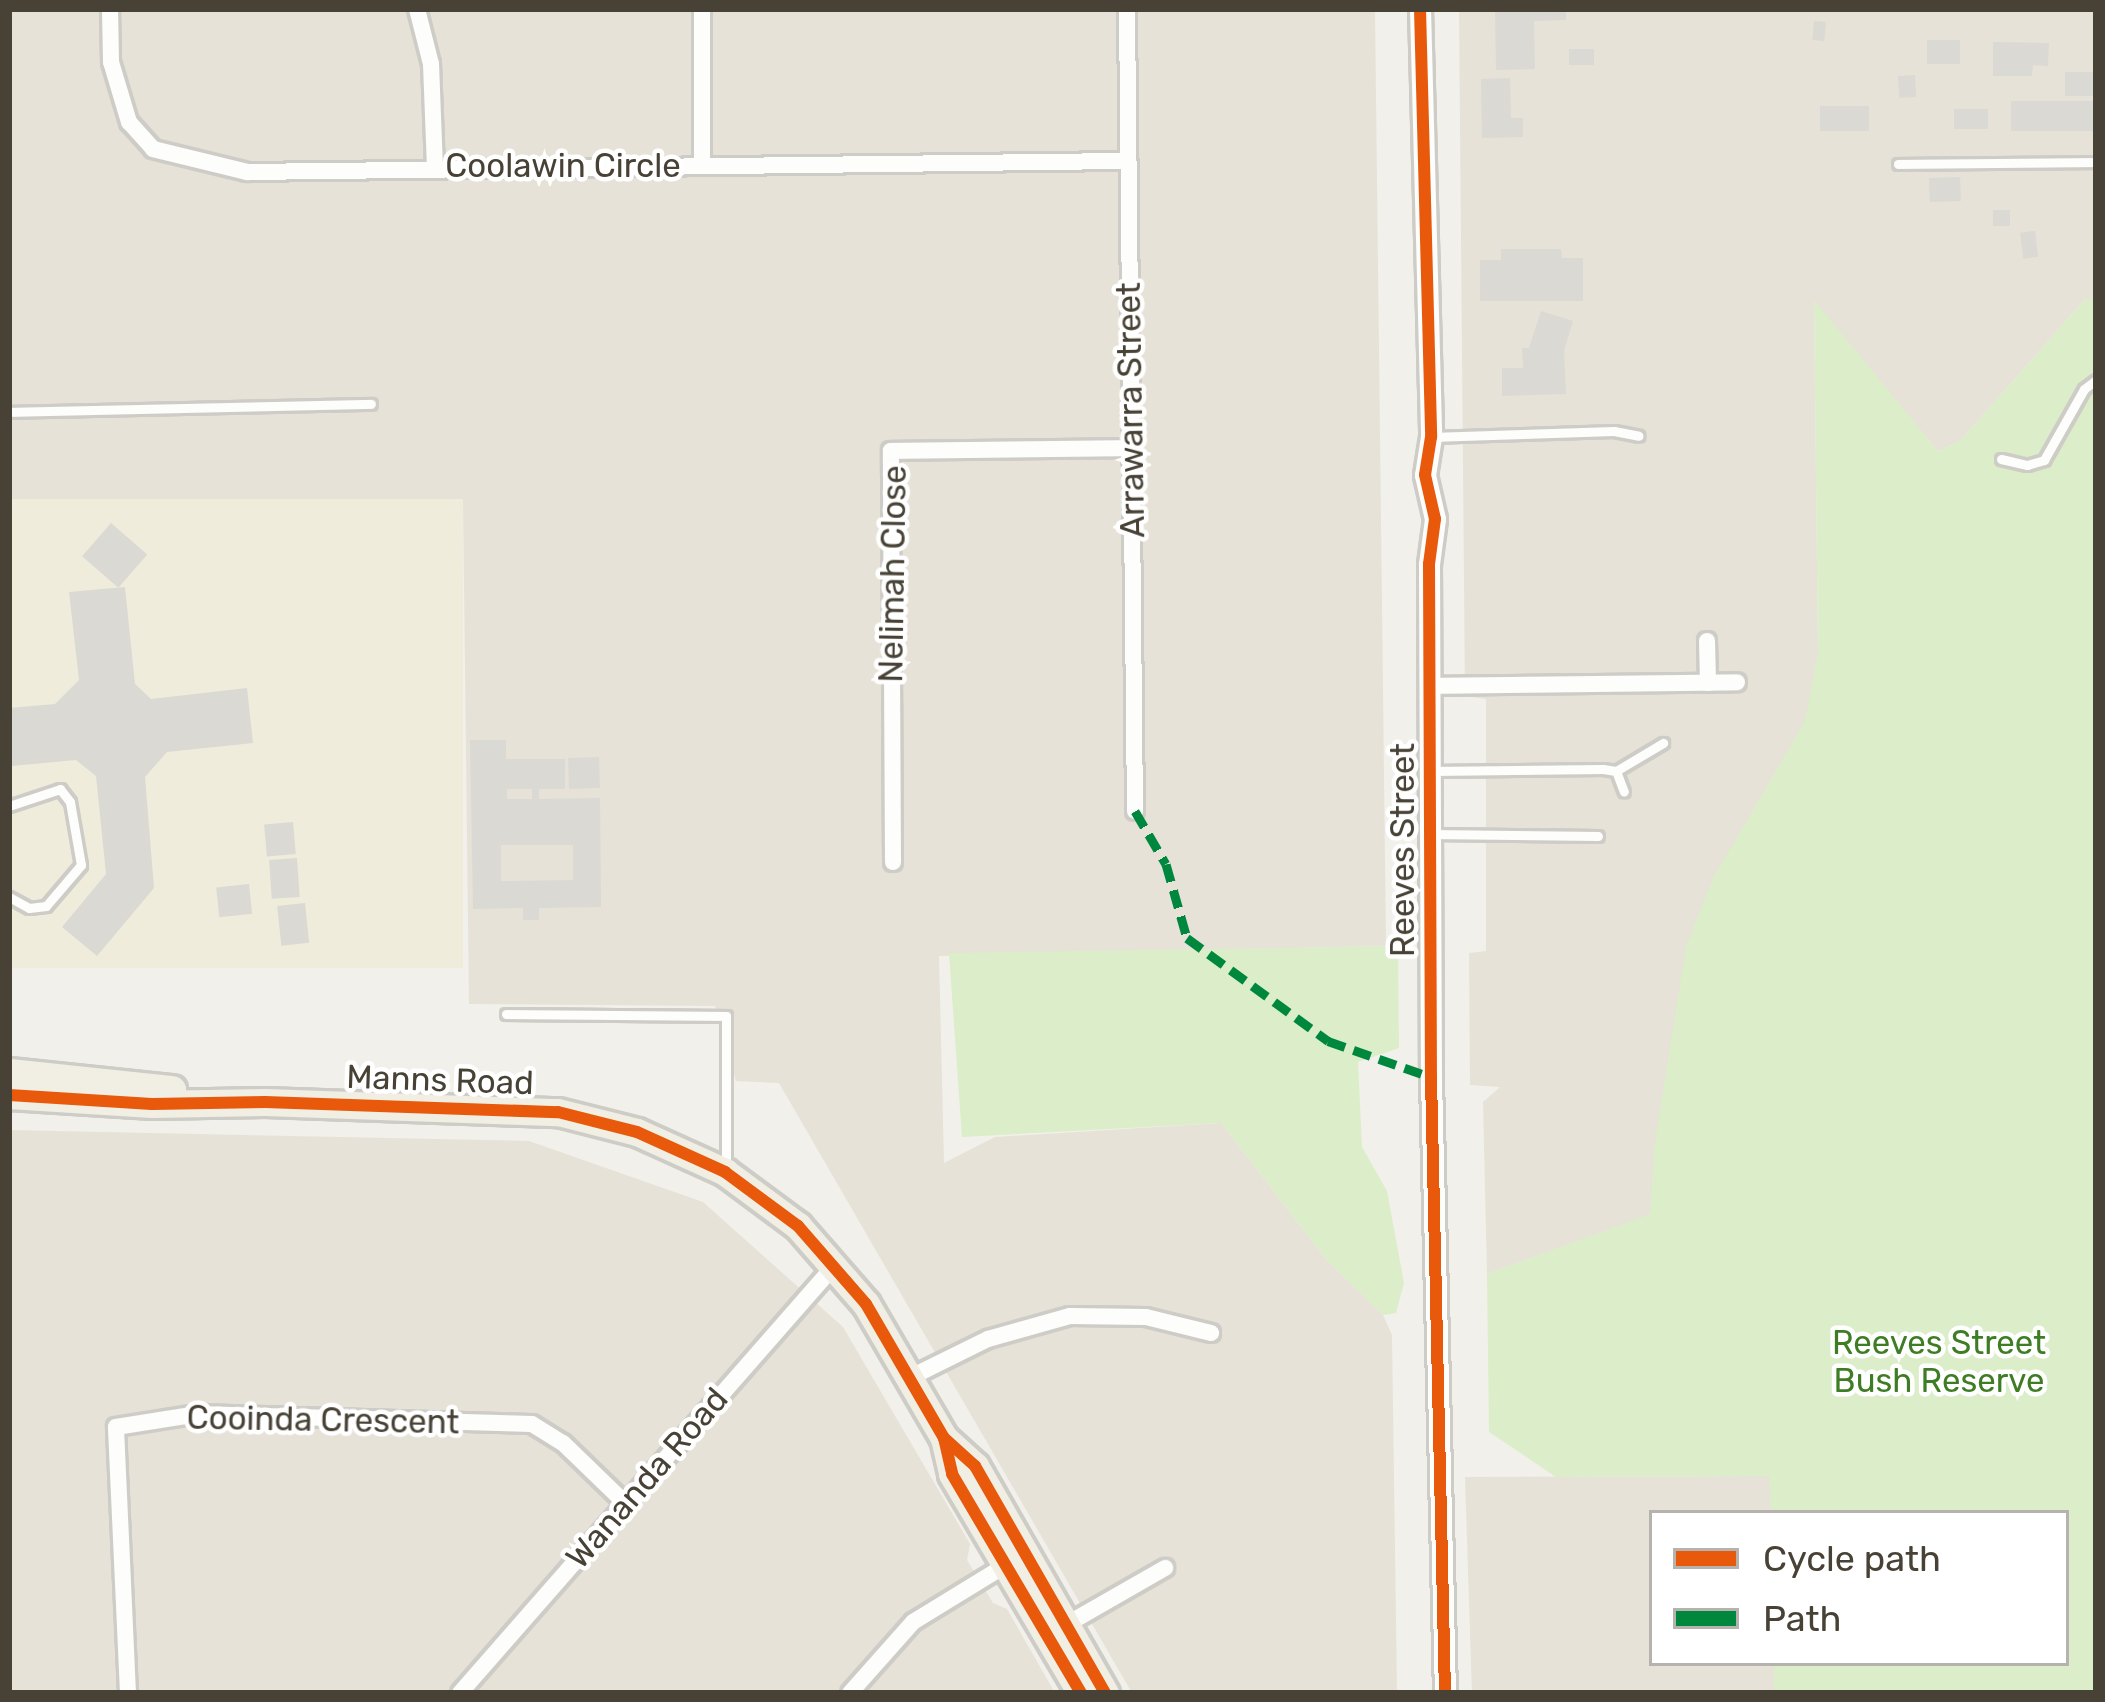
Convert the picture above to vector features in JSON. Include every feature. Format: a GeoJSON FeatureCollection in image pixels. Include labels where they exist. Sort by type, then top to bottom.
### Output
{"type":"FeatureCollection","features":[{"type":"Feature","properties":{"kind":"main road","name":"Manns Road"},"geometry":{"type":"LineString","coordinates":[[9,1072],[54,1072],[265,1102]]}},
{"type":"Feature","properties":{"kind":"main road","name":"Manns Road"},"geometry":{"type":"LineString","coordinates":[[9,1095],[152,1104],[265,1102],[558,1112],[637,1132],[725,1172],[789,1218],[835,1264],[911,1378],[944,1438],[952,1474],[1006,1565],[1105,1693]]}},
{"type":"Feature","properties":{"kind":"main road","name":"Manns Road"},"geometry":{"type":"LineString","coordinates":[[944,1438],[975,1466],[1057,1630],[1081,1693]]}},
{"type":"Feature","properties":{"kind":"street","name":"Coolawin Circle"},"geometry":{"type":"LineString","coordinates":[[110,9],[111,62],[129,122],[153,149],[248,172],[435,166],[1128,161]]}},
{"type":"Feature","properties":{"kind":"street"},"geometry":{"type":"LineString","coordinates":[[417,9],[431,64],[435,166]]}},
{"type":"Feature","properties":{"kind":"street"},"geometry":{"type":"LineString","coordinates":[[702,9],[702,165]]}},
{"type":"Feature","properties":{"kind":"street","name":"Arrawarra Street"},"geometry":{"type":"LineString","coordinates":[[1127,9],[1135,811]]}},
{"type":"Feature","properties":{"kind":"street","name":"Reeves Street"},"geometry":{"type":"LineString","coordinates":[[1420,9],[1431,437],[1425,475],[1435,519],[1429,564],[1430,834],[1444,1693]]}},
{"type":"Feature","properties":{"kind":"street","name":"Nelimah Close"},"geometry":{"type":"LineString","coordinates":[[893,862],[891,451],[1131,448]]}},
{"type":"Feature","properties":{"kind":"street"},"geometry":{"type":"LineString","coordinates":[[1707,640],[1708,682]]}},
{"type":"Feature","properties":{"kind":"street"},"geometry":{"type":"LineString","coordinates":[[1430,686],[1737,682]]}},
{"type":"Feature","properties":{"kind":"street","name":"Wananda Road"},"geometry":{"type":"LineString","coordinates":[[460,1693],[835,1264]]}},
{"type":"Feature","properties":{"kind":"street"},"geometry":{"type":"LineString","coordinates":[[911,1378],[988,1339],[1070,1316],[1145,1317],[1210,1333]]}},
{"type":"Feature","properties":{"kind":"street","name":"Cooinda Crescent"},"geometry":{"type":"LineString","coordinates":[[128,1693],[116,1426],[198,1414],[532,1424],[563,1443],[625,1503]]}},
{"type":"Feature","properties":{"kind":"street"},"geometry":{"type":"LineString","coordinates":[[850,1693],[914,1622],[1006,1565]]}},
{"type":"Feature","properties":{"kind":"street"},"geometry":{"type":"LineString","coordinates":[[1057,1630],[1165,1568]]}},
{"type":"Feature","properties":{"kind":"lane"},"geometry":{"type":"LineString","coordinates":[[1898,164],[2096,161]]}},
{"type":"Feature","properties":{"kind":"lane"},"geometry":{"type":"LineString","coordinates":[[2001,459],[2027,465],[2044,460],[2084,389],[2096,380]]}},
{"type":"Feature","properties":{"kind":"lane"},"geometry":{"type":"LineString","coordinates":[[9,412],[371,404]]}},
{"type":"Feature","properties":{"kind":"lane"},"geometry":{"type":"LineString","coordinates":[[1431,437],[1614,431],[1639,436]]}},
{"type":"Feature","properties":{"kind":"lane"},"geometry":{"type":"LineString","coordinates":[[1430,771],[1616,771],[1663,742]]}},
{"type":"Feature","properties":{"kind":"lane"},"geometry":{"type":"LineString","coordinates":[[1616,771],[1624,792]]}},
{"type":"Feature","properties":{"kind":"lane"},"geometry":{"type":"LineString","coordinates":[[9,806],[60,789],[70,802],[81,866],[46,906],[29,908],[9,897]]}},
{"type":"Feature","properties":{"kind":"lane"},"geometry":{"type":"LineString","coordinates":[[1430,834],[1598,836]]}},
{"type":"Feature","properties":{"kind":"lane"},"geometry":{"type":"LineString","coordinates":[[506,1014],[726,1016],[725,1172]]}},
{"type":"Feature","properties":{"kind":"shaded area"},"geometry":{"type":"Polygon","coordinates":[[[9,9],[1375,9],[1386,946],[939,956],[944,1163],[995,1137],[1221,1123],[1326,1259],[1383,1315],[1392,1335],[1397,1693],[1132,1693],[779,1083],[736,1081],[715,1006],[469,1004],[463,499],[9,509],[9,9]]]}},
{"type":"Feature","properties":{"kind":"shaded area"},"geometry":{"type":"Polygon","coordinates":[[[1459,9],[2096,9],[2096,299],[2085,299],[1960,441],[1938,451],[1814,302],[1819,740],[1650,1215],[1487,1274],[1483,1102],[1500,1087],[1470,1085],[1469,953],[1486,951],[1486,699],[1465,696],[1459,9]]]}},
{"type":"Feature","properties":{"kind":"shaded area"},"geometry":{"type":"Polygon","coordinates":[[[9,499],[463,499],[463,968],[9,968],[9,499]]]}},
{"type":"Feature","properties":{"kind":"shaded area"},"geometry":{"type":"Polygon","coordinates":[[[9,1130],[529,1141],[703,1202],[843,1327],[970,1544],[967,1560],[993,1603],[1007,1609],[1055,1693],[9,1693],[9,1130]]]}},
{"type":"Feature","properties":{"kind":"shaded area"},"geometry":{"type":"Polygon","coordinates":[[[1770,1476],[1771,1510],[1649,1510],[1649,1666],[1774,1666],[1774,1693],[1472,1693],[1465,1477],[1770,1476]]]}},
{"type":"Feature","properties":{"kind":"green space","name":"Reeves Street Bush Reserve"},"geometry":{"type":"Polygon","coordinates":[[[2085,299],[2096,299],[2096,1693],[1774,1693],[1774,1666],[2069,1666],[2069,1510],[1771,1510],[1769,1476],[1556,1477],[1489,1432],[1487,1274],[1650,1214],[1654,1149],[1686,947],[1712,880],[1805,721],[1818,652],[1814,300],[1938,451],[1960,441],[2085,299]]]}},
{"type":"Feature","properties":{"kind":"green space"},"geometry":{"type":"Polygon","coordinates":[[[1398,946],[1399,1048],[1358,1062],[1362,1147],[1387,1191],[1404,1283],[1396,1313],[1383,1315],[1326,1259],[1221,1123],[962,1137],[949,953],[1398,946]]]}},
{"type":"Feature","properties":{"kind":"building"},"geometry":{"type":"Polygon","coordinates":[[[1495,9],[1566,9],[1566,20],[1534,21],[1535,69],[1496,70],[1495,9]]]}},
{"type":"Feature","properties":{"kind":"building"},"geometry":{"type":"Polygon","coordinates":[[[1814,21],[1826,22],[1824,41],[1812,40],[1814,21]]]}},
{"type":"Feature","properties":{"kind":"building"},"geometry":{"type":"Polygon","coordinates":[[[1927,40],[1960,40],[1960,64],[1927,64],[1927,40]]]}},
{"type":"Feature","properties":{"kind":"building"},"geometry":{"type":"Polygon","coordinates":[[[1993,42],[2049,43],[2048,66],[2033,65],[2032,76],[1993,76],[1993,42]]]}},
{"type":"Feature","properties":{"kind":"building"},"geometry":{"type":"Polygon","coordinates":[[[1569,49],[1594,49],[1594,65],[1569,65],[1569,49]]]}},
{"type":"Feature","properties":{"kind":"building"},"geometry":{"type":"Polygon","coordinates":[[[2065,72],[2096,72],[2096,96],[2065,96],[2065,72]]]}},
{"type":"Feature","properties":{"kind":"building"},"geometry":{"type":"Polygon","coordinates":[[[1915,75],[1916,97],[1899,98],[1898,76],[1915,75]]]}},
{"type":"Feature","properties":{"kind":"building"},"geometry":{"type":"Polygon","coordinates":[[[1510,78],[1511,118],[1523,118],[1523,137],[1482,138],[1481,79],[1510,78]]]}},
{"type":"Feature","properties":{"kind":"building"},"geometry":{"type":"Polygon","coordinates":[[[2011,101],[2096,101],[2096,131],[2011,131],[2011,101]]]}},
{"type":"Feature","properties":{"kind":"building"},"geometry":{"type":"Polygon","coordinates":[[[1820,106],[1869,106],[1869,131],[1820,131],[1820,106]]]}},
{"type":"Feature","properties":{"kind":"building"},"geometry":{"type":"Polygon","coordinates":[[[1954,109],[1988,109],[1988,129],[1954,129],[1954,109]]]}},
{"type":"Feature","properties":{"kind":"building"},"geometry":{"type":"Polygon","coordinates":[[[1960,177],[1961,201],[1930,202],[1929,178],[1960,177]]]}},
{"type":"Feature","properties":{"kind":"building"},"geometry":{"type":"Polygon","coordinates":[[[1993,210],[2010,210],[2010,226],[1993,226],[1993,210]]]}},
{"type":"Feature","properties":{"kind":"building"},"geometry":{"type":"Polygon","coordinates":[[[2035,231],[2038,257],[2023,259],[2020,233],[2035,231]]]}},
{"type":"Feature","properties":{"kind":"building"},"geometry":{"type":"Polygon","coordinates":[[[1501,249],[1561,249],[1562,258],[1583,258],[1583,301],[1480,301],[1480,260],[1501,260],[1501,249]]]}},
{"type":"Feature","properties":{"kind":"building"},"geometry":{"type":"Polygon","coordinates":[[[1541,311],[1573,321],[1564,351],[1566,394],[1502,396],[1502,368],[1523,368],[1522,348],[1529,348],[1541,311]]]}},
{"type":"Feature","properties":{"kind":"building"},"geometry":{"type":"Polygon","coordinates":[[[111,523],[147,554],[118,588],[82,556],[111,523]]]}},
{"type":"Feature","properties":{"kind":"building"},"geometry":{"type":"Polygon","coordinates":[[[125,587],[135,684],[151,699],[247,688],[253,743],[167,752],[145,777],[154,888],[97,956],[62,927],[106,874],[96,776],[76,760],[12,766],[9,708],[55,704],[79,680],[69,592],[125,587]]]}},
{"type":"Feature","properties":{"kind":"building"},"geometry":{"type":"Polygon","coordinates":[[[470,740],[506,740],[506,759],[565,759],[565,789],[539,789],[539,799],[600,798],[601,907],[539,908],[539,920],[523,920],[523,908],[473,909],[470,740]],[[507,789],[507,799],[532,799],[532,789],[507,789]],[[501,845],[501,881],[573,880],[573,845],[501,845]]]}},
{"type":"Feature","properties":{"kind":"building"},"geometry":{"type":"Polygon","coordinates":[[[599,757],[600,788],[569,789],[568,758],[599,757]]]}},
{"type":"Feature","properties":{"kind":"building"},"geometry":{"type":"Polygon","coordinates":[[[293,822],[296,854],[267,856],[264,825],[293,822]]]}},
{"type":"Feature","properties":{"kind":"building"},"geometry":{"type":"Polygon","coordinates":[[[297,858],[300,897],[272,899],[269,860],[297,858]]]}},
{"type":"Feature","properties":{"kind":"building"},"geometry":{"type":"Polygon","coordinates":[[[249,884],[252,914],[219,917],[216,887],[249,884]]]}},
{"type":"Feature","properties":{"kind":"building"},"geometry":{"type":"Polygon","coordinates":[[[305,903],[309,943],[281,946],[277,906],[305,903]]]}},
{"type":"Feature","properties":{"kind":"marked path"},"geometry":{"type":"LineString","coordinates":[[1135,811],[1166,864],[1187,938],[1328,1041],[1431,1077]]}},
{"type":"Feature","properties":{"kind":"cycle path"},"geometry":{"type":"LineString","coordinates":[[1420,9],[1431,437],[1425,475],[1435,519],[1429,564],[1431,1077],[1445,1693]]}},
{"type":"Feature","properties":{"kind":"cycle path"},"geometry":{"type":"LineString","coordinates":[[9,1095],[152,1104],[265,1102],[558,1112],[637,1132],[725,1172],[798,1226],[866,1304],[944,1438],[952,1474],[1081,1693]]}},
{"type":"Feature","properties":{"kind":"cycle path"},"geometry":{"type":"LineString","coordinates":[[944,1438],[975,1466],[1105,1693]]}}]}
